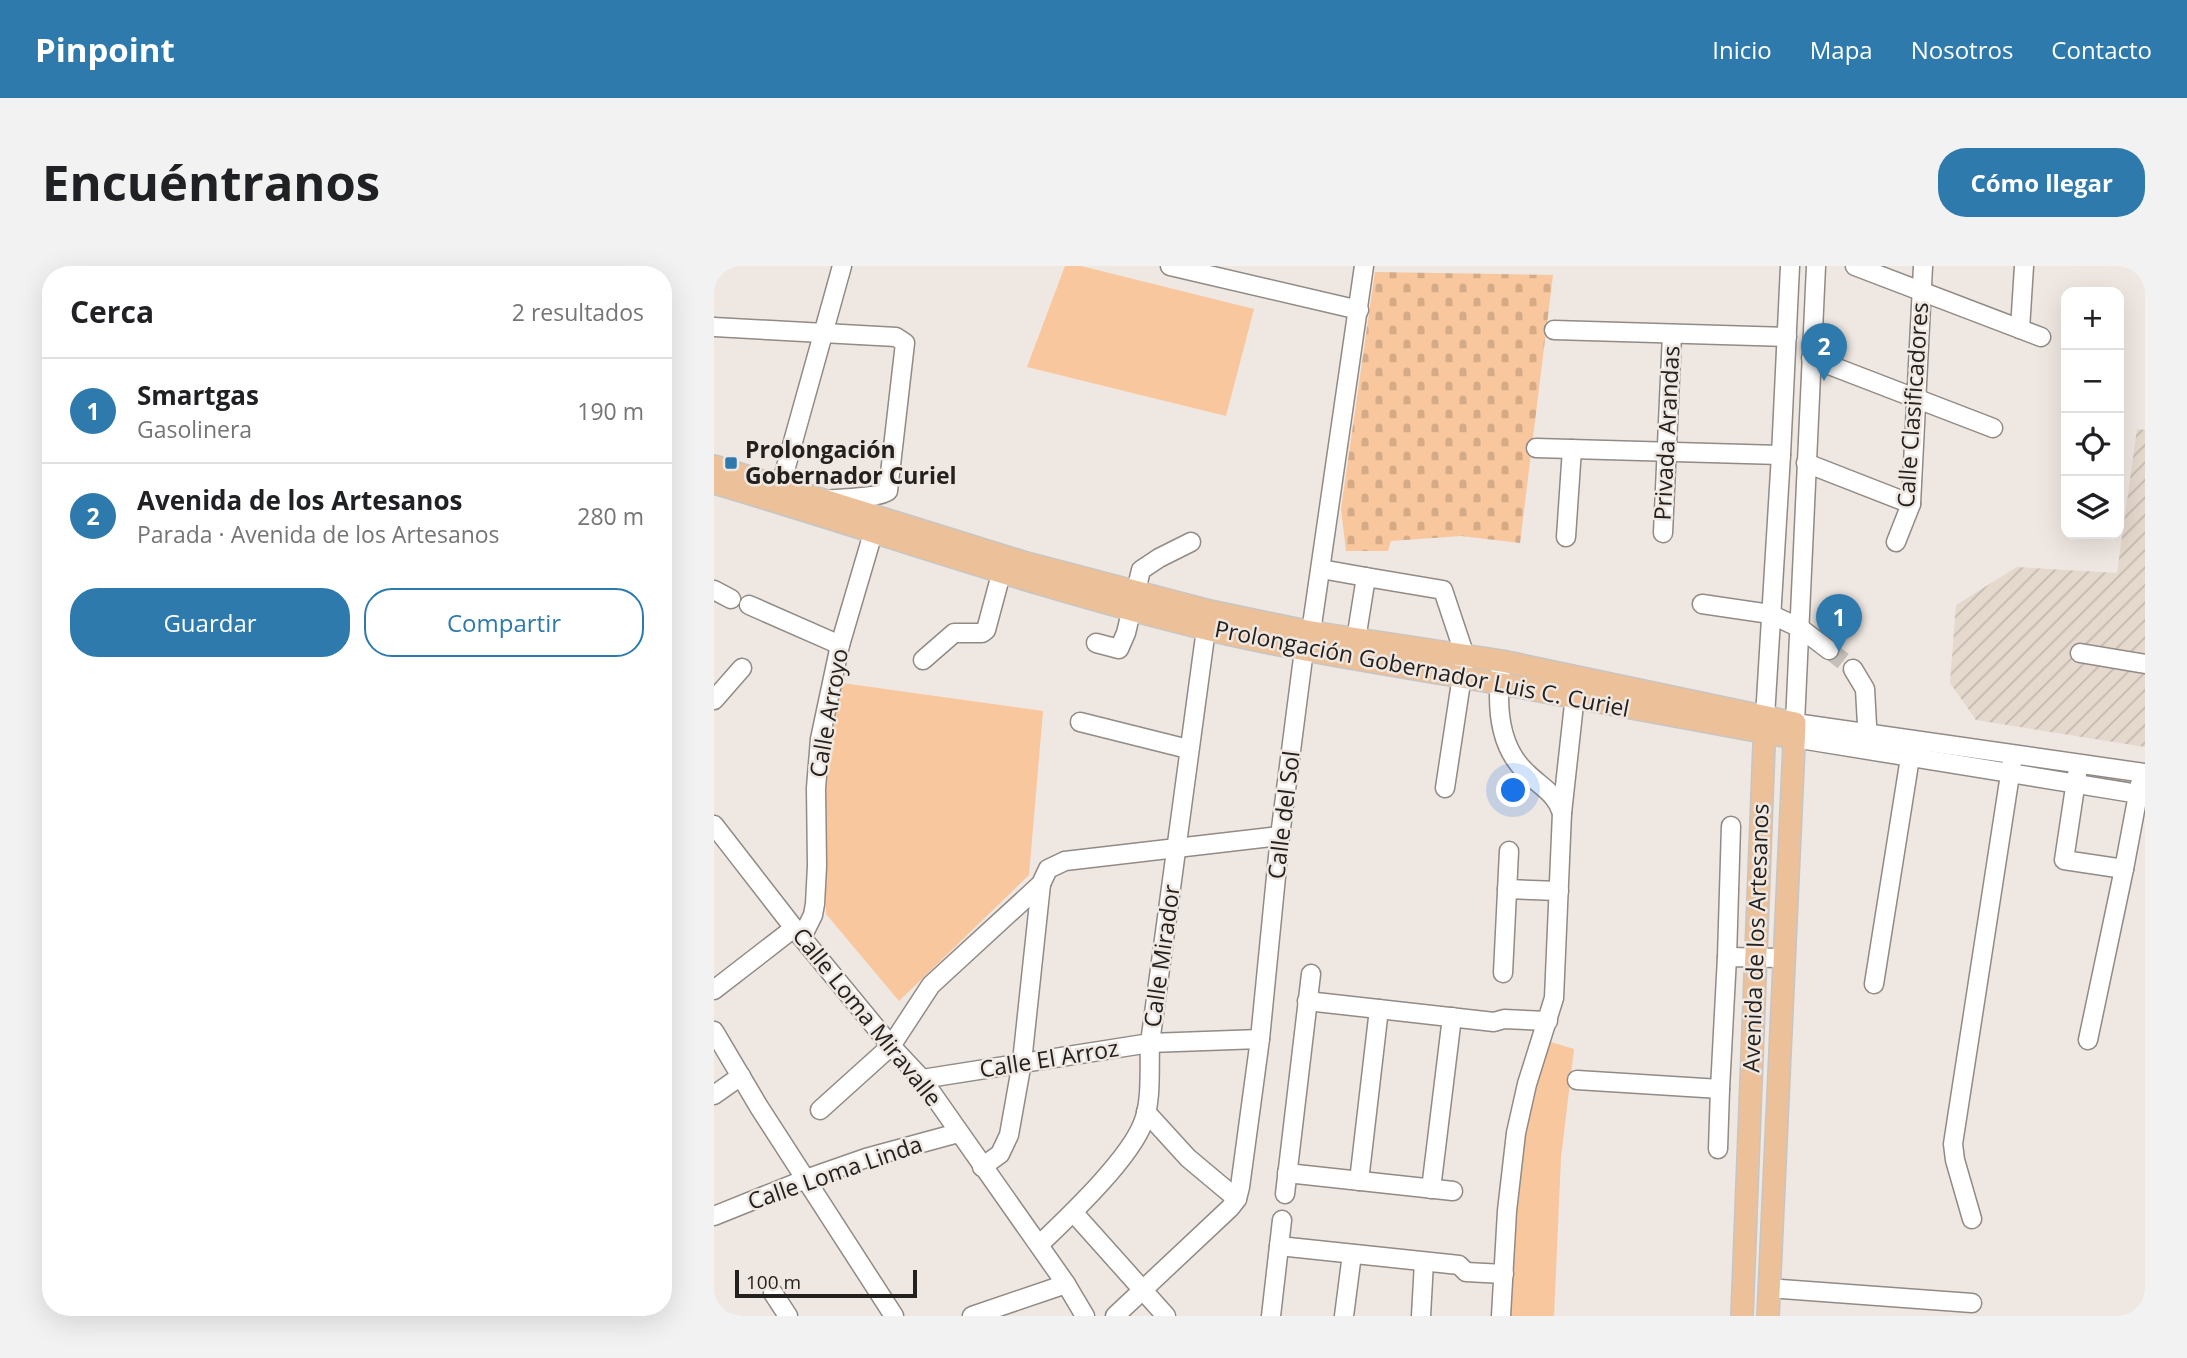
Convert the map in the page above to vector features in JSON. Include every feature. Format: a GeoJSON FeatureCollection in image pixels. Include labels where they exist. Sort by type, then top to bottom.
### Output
{"type":"FeatureCollection","features":[{"type":"Feature","properties":{"kind":"main road","name":"Prolongación Gobernador Luis C. Curiel"},"geometry":{"type":"LineString","coordinates":[[714,466],[873,533],[1001,574],[1133,600],[1210,611],[1307,641]]}},
{"type":"Feature","properties":{"kind":"main road","name":"Prolongación Gobernador Luis C. Curiel"},"geometry":{"type":"LineString","coordinates":[[714,482],[825,500],[1023,562],[1133,600],[1206,629],[1354,649],[1462,677],[1499,683],[1575,687],[1795,731]]}},
{"type":"Feature","properties":{"kind":"main road","name":"Prolongación Gobernador Luis C. Curiel"},"geometry":{"type":"LineString","coordinates":[[1354,649],[1502,661],[1575,687]]}},
{"type":"Feature","properties":{"kind":"main road","name":"Avenida de los Artesanos"},"geometry":{"type":"LineString","coordinates":[[1742,1316],[1764,724]]}},
{"type":"Feature","properties":{"kind":"main road","name":"Avenida de los Artesanos"},"geometry":{"type":"LineString","coordinates":[[1768,1316],[1795,731]]}},
{"type":"Feature","properties":{"kind":"main road"},"geometry":{"type":"LineString","coordinates":[[1742,1288],[1769,1288]]}},
{"type":"Feature","properties":{"kind":"street"},"geometry":{"type":"LineString","coordinates":[[778,494],[842,266]]}},
{"type":"Feature","properties":{"kind":"street"},"geometry":{"type":"LineString","coordinates":[[1170,266],[1220,272],[1359,310]]}},
{"type":"Feature","properties":{"kind":"street","name":"Avenida de los Artesanos"},"geometry":{"type":"LineString","coordinates":[[1764,724],[1782,455],[1790,266]]}},
{"type":"Feature","properties":{"kind":"street","name":"Avenida de los Artesanos"},"geometry":{"type":"LineString","coordinates":[[1795,731],[1816,266]]}},
{"type":"Feature","properties":{"kind":"street"},"geometry":{"type":"LineString","coordinates":[[1855,266],[2041,337]]}},
{"type":"Feature","properties":{"kind":"street","name":"Calle Clasificadores"},"geometry":{"type":"LineString","coordinates":[[1896,542],[1911,504],[1923,266]]}},
{"type":"Feature","properties":{"kind":"street"},"geometry":{"type":"LineString","coordinates":[[2020,329],[2024,266]]}},
{"type":"Feature","properties":{"kind":"street","name":"Calle del Sol"},"geometry":{"type":"LineString","coordinates":[[1237,1199],[1260,1039],[1280,836],[1307,641],[1321,569],[1366,267]]}},
{"type":"Feature","properties":{"kind":"street"},"geometry":{"type":"LineString","coordinates":[[714,327],[896,337],[905,343],[888,491],[882,495],[825,500]]}},
{"type":"Feature","properties":{"kind":"street"},"geometry":{"type":"LineString","coordinates":[[1554,330],[1787,337]]}},
{"type":"Feature","properties":{"kind":"street","name":"Privada Arandas"},"geometry":{"type":"LineString","coordinates":[[1663,533],[1672,334]]}},
{"type":"Feature","properties":{"kind":"street"},"geometry":{"type":"LineString","coordinates":[[1811,358],[1993,428]]}},
{"type":"Feature","properties":{"kind":"street"},"geometry":{"type":"LineString","coordinates":[[1785,386],[1810,387]]}},
{"type":"Feature","properties":{"kind":"street"},"geometry":{"type":"LineString","coordinates":[[1536,448],[1782,455]]}},
{"type":"Feature","properties":{"kind":"street"},"geometry":{"type":"LineString","coordinates":[[1566,537],[1572,449]]}},
{"type":"Feature","properties":{"kind":"street"},"geometry":{"type":"LineString","coordinates":[[1806,463],[1911,504]]}},
{"type":"Feature","properties":{"kind":"street","name":"Calle Arroyo"},"geometry":{"type":"LineString","coordinates":[[798,932],[813,915],[815,904],[816,788],[820,738],[840,645],[873,533]]}},
{"type":"Feature","properties":{"kind":"street"},"geometry":{"type":"LineString","coordinates":[[1096,643],[1119,649],[1139,574],[1145,566],[1191,542]]}},
{"type":"Feature","properties":{"kind":"street"},"geometry":{"type":"LineString","coordinates":[[1321,569],[1443,590],[1465,656],[1445,788]]}},
{"type":"Feature","properties":{"kind":"street"},"geometry":{"type":"LineString","coordinates":[[923,660],[954,633],[986,630],[1001,574]]}},
{"type":"Feature","properties":{"kind":"street"},"geometry":{"type":"LineString","coordinates":[[1354,649],[1366,576]]}},
{"type":"Feature","properties":{"kind":"street"},"geometry":{"type":"LineString","coordinates":[[714,590],[840,645]]}},
{"type":"Feature","properties":{"kind":"street"},"geometry":{"type":"LineString","coordinates":[[1702,604],[1770,614],[1800,628],[1829,650]]}},
{"type":"Feature","properties":{"kind":"street","name":"Calle Mirador"},"geometry":{"type":"LineString","coordinates":[[1039,1245],[1073,1212],[1123,1155],[1143,1124],[1150,1043],[1206,629]]}},
{"type":"Feature","properties":{"kind":"street"},"geometry":{"type":"LineString","coordinates":[[2080,653],[2145,664]]}},
{"type":"Feature","properties":{"kind":"street"},"geometry":{"type":"LineString","coordinates":[[1502,661],[1499,683],[1500,714],[1506,745],[1524,771],[1556,797],[1562,813]]}},
{"type":"Feature","properties":{"kind":"street"},"geometry":{"type":"LineString","coordinates":[[714,700],[742,668]]}},
{"type":"Feature","properties":{"kind":"street"},"geometry":{"type":"LineString","coordinates":[[1853,669],[1865,689],[1869,742]]}},
{"type":"Feature","properties":{"kind":"street"},"geometry":{"type":"LineString","coordinates":[[1502,1316],[1516,1133],[1527,1084],[1554,998],[1562,813],[1575,687]]}},
{"type":"Feature","properties":{"kind":"street"},"geometry":{"type":"LineString","coordinates":[[1080,722],[1188,749]]}},
{"type":"Feature","properties":{"kind":"street","name":"Prolongación Gobernador Luis C. Curiel"},"geometry":{"type":"LineString","coordinates":[[1795,731],[1911,749],[2011,773],[2141,794]]}},
{"type":"Feature","properties":{"kind":"street"},"geometry":{"type":"LineString","coordinates":[[1874,984],[1911,749]]}},
{"type":"Feature","properties":{"kind":"street","name":"Prolongación Gobernador Luis C. Curiel"},"geometry":{"type":"LineString","coordinates":[[1911,749],[2013,755],[2143,773]]}},
{"type":"Feature","properties":{"kind":"street"},"geometry":{"type":"LineString","coordinates":[[1972,1219],[1953,1144],[2013,755]]}},
{"type":"Feature","properties":{"kind":"street"},"geometry":{"type":"LineString","coordinates":[[2078,764],[2064,860],[2124,870]]}},
{"type":"Feature","properties":{"kind":"street"},"geometry":{"type":"LineString","coordinates":[[2088,1040],[2141,794],[2143,773]]}},
{"type":"Feature","properties":{"kind":"street","name":"Calle Loma Miravalle"},"geometry":{"type":"LineString","coordinates":[[714,825],[891,1046],[922,1079],[1066,1284],[1085,1316]]}},
{"type":"Feature","properties":{"kind":"street"},"geometry":{"type":"LineString","coordinates":[[1718,1149],[1731,826]]}},
{"type":"Feature","properties":{"kind":"street"},"geometry":{"type":"LineString","coordinates":[[982,1167],[1000,1154],[1006,1145],[1022,1062],[1041,884],[1048,869],[1065,861],[1280,836]]}},
{"type":"Feature","properties":{"kind":"street"},"geometry":{"type":"LineString","coordinates":[[1503,973],[1509,851]]}},
{"type":"Feature","properties":{"kind":"street"},"geometry":{"type":"LineString","coordinates":[[820,1110],[891,1046],[931,985],[1041,884]]}},
{"type":"Feature","properties":{"kind":"street"},"geometry":{"type":"LineString","coordinates":[[1507,889],[1559,891]]}},
{"type":"Feature","properties":{"kind":"street"},"geometry":{"type":"LineString","coordinates":[[714,990],[798,932]]}},
{"type":"Feature","properties":{"kind":"street"},"geometry":{"type":"LineString","coordinates":[[1727,957],[1784,958]]}},
{"type":"Feature","properties":{"kind":"street"},"geometry":{"type":"LineString","coordinates":[[1285,1194],[1311,974]]}},
{"type":"Feature","properties":{"kind":"street"},"geometry":{"type":"LineString","coordinates":[[1307,1001],[1494,1022],[1504,1029],[1546,1027]]}},
{"type":"Feature","properties":{"kind":"street"},"geometry":{"type":"LineString","coordinates":[[1359,1181],[1379,1009]]}},
{"type":"Feature","properties":{"kind":"street"},"geometry":{"type":"LineString","coordinates":[[1431,1189],[1452,1017]]}},
{"type":"Feature","properties":{"kind":"street"},"geometry":{"type":"LineString","coordinates":[[714,1031],[894,1316]]}},
{"type":"Feature","properties":{"kind":"street","name":"Calle El Arroz"},"geometry":{"type":"LineString","coordinates":[[922,1079],[1150,1043],[1260,1039]]}},
{"type":"Feature","properties":{"kind":"street"},"geometry":{"type":"LineString","coordinates":[[714,1095],[741,1076]]}},
{"type":"Feature","properties":{"kind":"street"},"geometry":{"type":"LineString","coordinates":[[1577,1080],[1720,1089]]}},
{"type":"Feature","properties":{"kind":"street"},"geometry":{"type":"LineString","coordinates":[[1115,1316],[1237,1199],[1188,1158],[1146,1112]]}},
{"type":"Feature","properties":{"kind":"street","name":"Calle Loma Linda"},"geometry":{"type":"LineString","coordinates":[[717,1208],[866,1158],[958,1133]]}},
{"type":"Feature","properties":{"kind":"street"},"geometry":{"type":"LineString","coordinates":[[1287,1173],[1453,1191]]}},
{"type":"Feature","properties":{"kind":"street"},"geometry":{"type":"LineString","coordinates":[[1073,1212],[1166,1316]]}},
{"type":"Feature","properties":{"kind":"street"},"geometry":{"type":"LineString","coordinates":[[1271,1316],[1282,1220]]}},
{"type":"Feature","properties":{"kind":"street"},"geometry":{"type":"LineString","coordinates":[[1279,1246],[1459,1265],[1466,1272],[1504,1268]]}},
{"type":"Feature","properties":{"kind":"street"},"geometry":{"type":"LineString","coordinates":[[1344,1316],[1352,1254]]}},
{"type":"Feature","properties":{"kind":"street"},"geometry":{"type":"LineString","coordinates":[[1421,1316],[1424,1262]]}},
{"type":"Feature","properties":{"kind":"street"},"geometry":{"type":"LineString","coordinates":[[972,1316],[1066,1284]]}},
{"type":"Feature","properties":{"kind":"street"},"geometry":{"type":"LineString","coordinates":[[1769,1288],[1972,1303]]}},
{"type":"Feature","properties":{"kind":"street"},"geometry":{"type":"LineString","coordinates":[[773,1293],[785,1315]]}},
{"type":"Feature","properties":{"kind":"shaded area"},"geometry":{"type":"Polygon","coordinates":[[[2137,429],[2145,430],[2145,747],[1976,720],[1950,683],[1956,605],[2017,567],[2117,573],[2122,539],[2124,539],[2137,429]]]}},
{"type":"Feature","properties":{"kind":"green space"},"geometry":{"type":"Polygon","coordinates":[[[1065,266],[1081,266],[1254,309],[1226,416],[1027,367],[1065,266]]]}},
{"type":"Feature","properties":{"kind":"green space"},"geometry":{"type":"Polygon","coordinates":[[[1375,272],[1553,275],[1520,543],[1461,536],[1391,541],[1388,551],[1346,551],[1341,509],[1375,272]]]}},
{"type":"Feature","properties":{"kind":"green space"},"geometry":{"type":"Polygon","coordinates":[[[842,683],[1043,711],[1029,875],[899,1001],[826,914],[822,785],[842,683]]]}},
{"type":"Feature","properties":{"kind":"green space"},"geometry":{"type":"Polygon","coordinates":[[[1551,1042],[1574,1049],[1561,1158],[1554,1316],[1508,1316],[1520,1139],[1535,1075],[1551,1042]]]}},
{"type":"Feature","properties":{"kind":"tunnel"},"geometry":{"type":"LineString","coordinates":[[1829,650],[1853,669]]}},
{"type":"Feature","properties":{"kind":"place","name":"Avenida de los Artesanos"},"geometry":{"type":"Point","coordinates":[1824,381]}},
{"type":"Feature","properties":{"kind":"place","name":"Prolongación Gobernador Curiel"},"geometry":{"type":"Point","coordinates":[731,463]}},
{"type":"Feature","properties":{"kind":"place","name":"Smartgas"},"geometry":{"type":"Point","coordinates":[1839,652]}}]}
